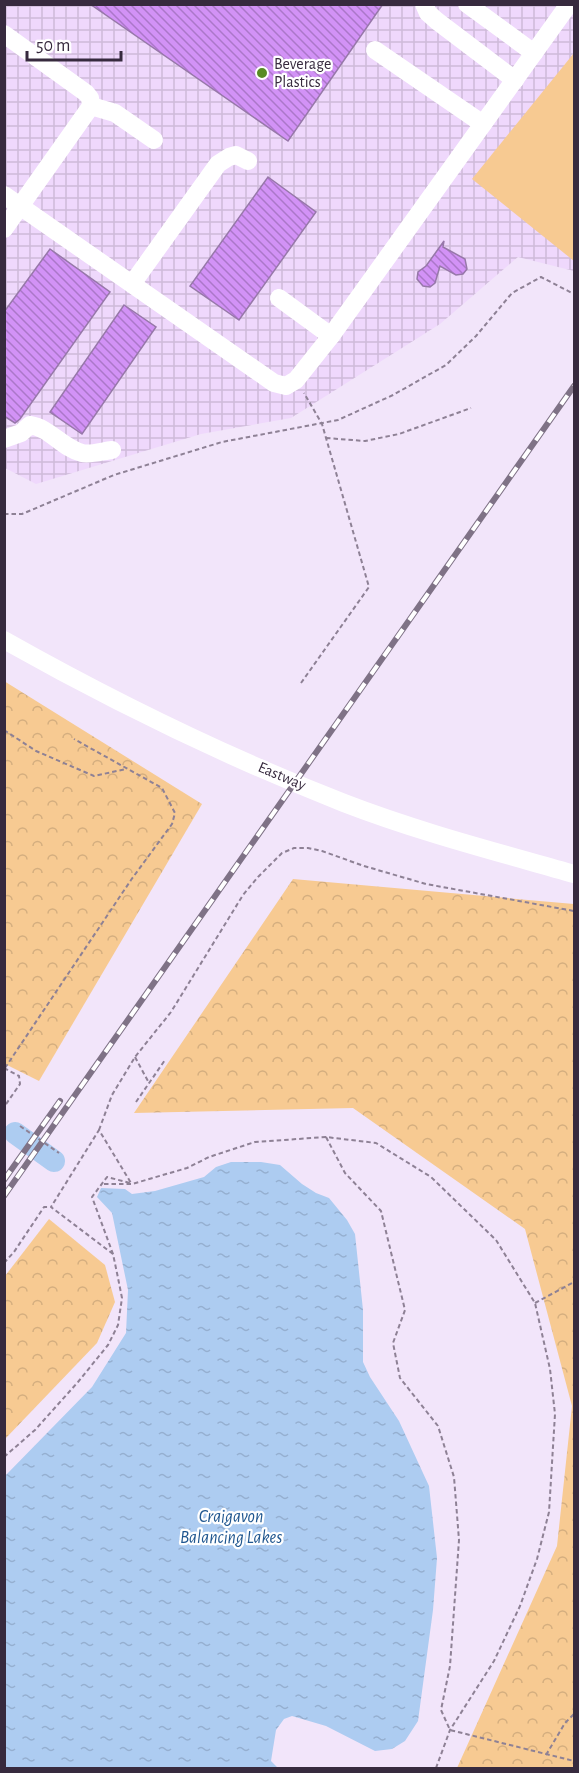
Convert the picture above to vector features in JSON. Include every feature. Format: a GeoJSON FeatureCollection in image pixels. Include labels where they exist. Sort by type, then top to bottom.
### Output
{"type":"FeatureCollection","features":[{"type":"Feature","properties":{"kind":"street"},"geometry":{"type":"LineString","coordinates":[[424,4],[428,13],[437,21],[515,80]]}},
{"type":"Feature","properties":{"kind":"street"},"geometry":{"type":"LineString","coordinates":[[467,4],[534,53]]}},
{"type":"Feature","properties":{"kind":"street"},"geometry":{"type":"LineString","coordinates":[[4,195],[273,383],[286,386],[296,380],[331,336],[534,53],[560,7]]}},
{"type":"Feature","properties":{"kind":"street"},"geometry":{"type":"LineString","coordinates":[[4,34],[86,93],[90,98],[91,106],[4,230]]}},
{"type":"Feature","properties":{"kind":"street"},"geometry":{"type":"LineString","coordinates":[[375,50],[483,124]]}},
{"type":"Feature","properties":{"kind":"street"},"geometry":{"type":"LineString","coordinates":[[91,106],[115,113],[154,140]]}},
{"type":"Feature","properties":{"kind":"street"},"geometry":{"type":"LineString","coordinates":[[132,284],[218,164],[236,155],[248,161]]}},
{"type":"Feature","properties":{"kind":"street"},"geometry":{"type":"LineString","coordinates":[[279,298],[331,336]]}},
{"type":"Feature","properties":{"kind":"street"},"geometry":{"type":"LineString","coordinates":[[4,439],[21,433],[30,425],[41,427],[62,444],[84,454],[111,450]]}},
{"type":"Feature","properties":{"kind":"street","name":"Eastway"},"geometry":{"type":"LineString","coordinates":[[4,640],[103,694],[209,746],[345,803],[432,833],[574,874]]}},
{"type":"Feature","properties":{"kind":"path"},"geometry":{"type":"LineString","coordinates":[[4,514],[22,514],[114,475],[222,442],[338,420],[384,399],[446,365],[476,336],[512,293],[541,277],[574,294]]}},
{"type":"Feature","properties":{"kind":"path"},"geometry":{"type":"LineString","coordinates":[[296,380],[322,424],[369,587],[301,683]]}},
{"type":"Feature","properties":{"kind":"path"},"geometry":{"type":"LineString","coordinates":[[326,438],[365,441],[399,434],[471,408]]}},
{"type":"Feature","properties":{"kind":"path"},"geometry":{"type":"LineString","coordinates":[[4,730],[36,751],[94,776],[126,769]]}},
{"type":"Feature","properties":{"kind":"path"},"geometry":{"type":"LineString","coordinates":[[4,1107],[20,1084],[19,1076],[5,1068],[172,824],[175,813],[162,788],[74,739]]}},
{"type":"Feature","properties":{"kind":"path"},"geometry":{"type":"LineString","coordinates":[[51,1207],[99,1130],[112,1095],[135,1057],[171,1012],[243,895],[258,876],[282,853],[294,848],[322,850],[364,866],[426,884],[574,911]]}},
{"type":"Feature","properties":{"kind":"path"},"geometry":{"type":"LineString","coordinates":[[135,1057],[149,1083]]}},
{"type":"Feature","properties":{"kind":"path"},"geometry":{"type":"LineString","coordinates":[[136,1102],[165,1060]]}},
{"type":"Feature","properties":{"kind":"path"},"geometry":{"type":"LineString","coordinates":[[20,1126],[59,1153]]}},
{"type":"Feature","properties":{"kind":"path"},"geometry":{"type":"LineString","coordinates":[[99,1130],[132,1184]]}},
{"type":"Feature","properties":{"kind":"path"},"geometry":{"type":"LineString","coordinates":[[326,1137],[345,1173],[381,1211],[405,1310],[393,1343],[400,1378],[438,1426],[453,1477],[459,1540],[450,1666],[441,1710],[450,1730]]}},
{"type":"Feature","properties":{"kind":"path"},"geometry":{"type":"LineString","coordinates":[[104,1184],[132,1184],[188,1168],[209,1156],[255,1142],[326,1137],[376,1143],[431,1177],[496,1240],[535,1303],[550,1369],[555,1414],[549,1512],[537,1559],[520,1606],[494,1661],[450,1730],[436,1768]]}},
{"type":"Feature","properties":{"kind":"path"},"geometry":{"type":"LineString","coordinates":[[4,1457],[35,1430],[108,1345],[118,1325],[122,1298],[113,1254],[93,1197],[107,1177],[132,1184]]}},
{"type":"Feature","properties":{"kind":"path"},"geometry":{"type":"LineString","coordinates":[[4,1263],[44,1207],[51,1207],[113,1254]]}},
{"type":"Feature","properties":{"kind":"path"},"geometry":{"type":"LineString","coordinates":[[535,1303],[574,1282]]}},
{"type":"Feature","properties":{"kind":"path"},"geometry":{"type":"LineString","coordinates":[[546,1755],[565,1723],[574,1714]]}},
{"type":"Feature","properties":{"kind":"path"},"geometry":{"type":"LineString","coordinates":[[450,1730],[574,1761]]}},
{"type":"Feature","properties":{"kind":"shaded area"},"geometry":{"type":"Polygon","coordinates":[[[4,5],[574,5],[574,271],[518,257],[440,324],[291,418],[201,434],[36,484],[5,468],[4,5]]]}},
{"type":"Feature","properties":{"kind":"green space"},"geometry":{"type":"Polygon","coordinates":[[[574,53],[574,261],[472,179],[574,53]]]}},
{"type":"Feature","properties":{"kind":"green space"},"geometry":{"type":"Polygon","coordinates":[[[4,681],[202,804],[39,1081],[5,1064],[4,681]]]}},
{"type":"Feature","properties":{"kind":"green space"},"geometry":{"type":"Polygon","coordinates":[[[293,879],[574,904],[574,1768],[457,1768],[557,1546],[572,1406],[525,1229],[353,1108],[134,1113],[293,879]]]}},
{"type":"Feature","properties":{"kind":"green space"},"geometry":{"type":"Polygon","coordinates":[[[49,1219],[105,1265],[115,1302],[97,1343],[5,1439],[5,1276],[49,1219]]]}},
{"type":"Feature","properties":{"kind":"water","name":"Craigavon Balancing Lakes"},"geometry":{"type":"Polygon","coordinates":[[[231,1162],[261,1162],[280,1165],[302,1184],[329,1198],[355,1234],[363,1310],[363,1362],[370,1377],[399,1421],[429,1486],[437,1558],[433,1610],[418,1721],[405,1741],[392,1749],[375,1751],[326,1726],[292,1716],[284,1719],[276,1730],[271,1761],[278,1768],[5,1768],[5,1476],[92,1387],[126,1333],[128,1290],[112,1213],[97,1197],[101,1188],[125,1189],[132,1194],[155,1191],[204,1177],[216,1167],[231,1162]]]}},
{"type":"Feature","properties":{"kind":"building","name":"Beverage Plastics"},"geometry":{"type":"Polygon","coordinates":[[[90,4],[383,4],[288,141],[90,4]]]}},
{"type":"Feature","properties":{"kind":"building"},"geometry":{"type":"Polygon","coordinates":[[[268,177],[316,212],[239,320],[190,286],[268,177]]]}},
{"type":"Feature","properties":{"kind":"building"},"geometry":{"type":"Polygon","coordinates":[[[444,241],[443,247],[465,259],[467,269],[463,274],[456,275],[440,266],[435,283],[430,287],[423,286],[417,279],[418,272],[426,266],[444,241]]]}},
{"type":"Feature","properties":{"kind":"building"},"geometry":{"type":"Polygon","coordinates":[[[50,249],[110,292],[15,423],[4,416],[4,312],[50,249]]]}},
{"type":"Feature","properties":{"kind":"building"},"geometry":{"type":"Polygon","coordinates":[[[124,305],[156,327],[82,434],[50,412],[124,305]]]}},
{"type":"Feature","properties":{"kind":"waterway"},"geometry":{"type":"LineString","coordinates":[[15,1133],[54,1161]]}},
{"type":"Feature","properties":{"kind":"railway"},"geometry":{"type":"LineString","coordinates":[[4,1196],[574,386]]}},
{"type":"Feature","properties":{"kind":"railway"},"geometry":{"type":"LineString","coordinates":[[4,1180],[60,1101]]}},
{"type":"Feature","properties":{"kind":"place","name":"Beverage Plastics"},"geometry":{"type":"Point","coordinates":[262,73]}}]}
